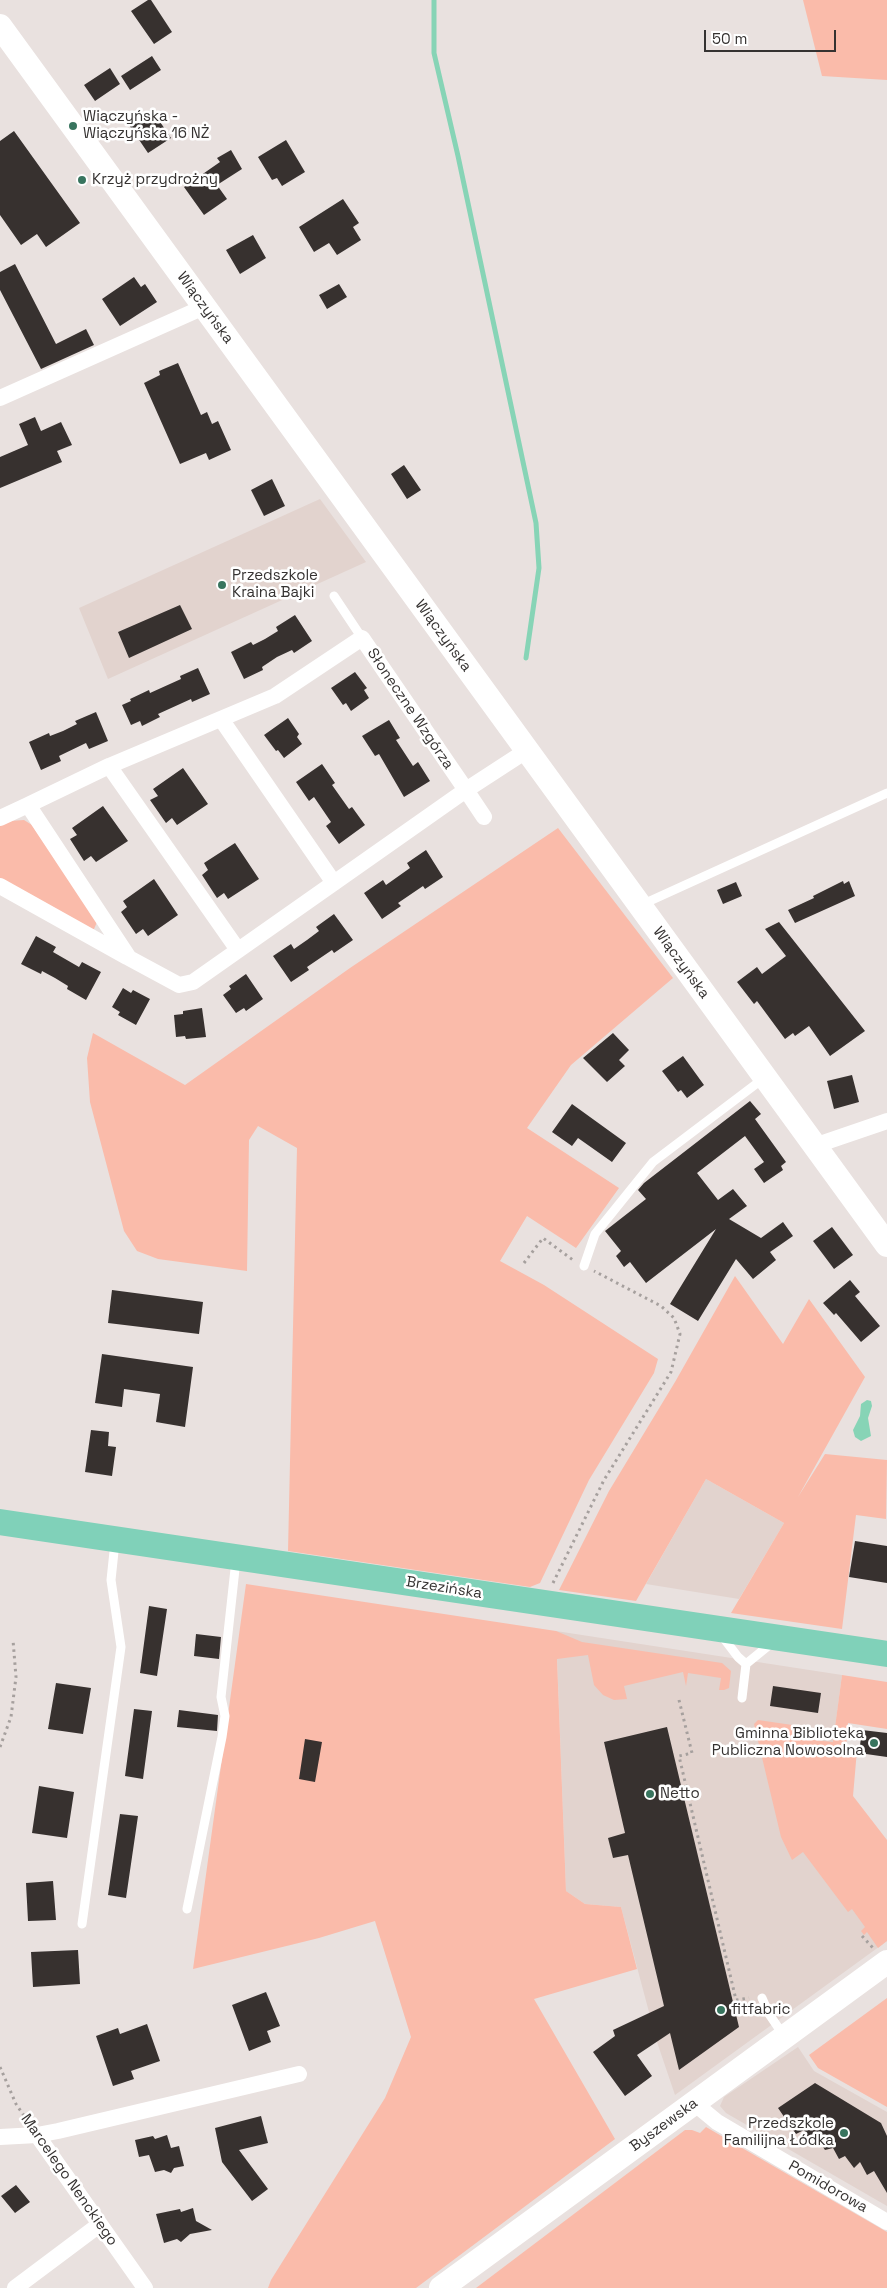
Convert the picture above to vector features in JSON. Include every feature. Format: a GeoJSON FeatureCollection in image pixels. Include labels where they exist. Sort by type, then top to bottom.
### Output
{"type":"FeatureCollection","features":[{"type":"Feature","properties":{"kind":"main road","name":"Brzezińska"},"geometry":{"type":"LineString","coordinates":[[0,1522],[887,1654]]}},
{"type":"Feature","properties":{"kind":"street","name":"Wiączyńska"},"geometry":{"type":"LineString","coordinates":[[0,26],[887,1245]]}},
{"type":"Feature","properties":{"kind":"street"},"geometry":{"type":"LineString","coordinates":[[0,398],[204,307]]}},
{"type":"Feature","properties":{"kind":"street","name":"Słoneczne Wzgórza"},"geometry":{"type":"LineString","coordinates":[[0,818],[109,766],[282,692],[362,638],[484,817]]}},
{"type":"Feature","properties":{"kind":"street"},"geometry":{"type":"LineString","coordinates":[[221,719],[334,883]]}},
{"type":"Feature","properties":{"kind":"street"},"geometry":{"type":"LineString","coordinates":[[0,886],[178,985],[193,982],[466,790],[526,751]]}},
{"type":"Feature","properties":{"kind":"street"},"geometry":{"type":"LineString","coordinates":[[109,766],[238,950]]}},
{"type":"Feature","properties":{"kind":"street"},"geometry":{"type":"LineString","coordinates":[[28,805],[129,958]]}},
{"type":"Feature","properties":{"kind":"street"},"geometry":{"type":"LineString","coordinates":[[814,1146],[887,1121]]}},
{"type":"Feature","properties":{"kind":"street","name":"Byszewska"},"geometry":{"type":"LineString","coordinates":[[441,2288],[887,1962]]}},
{"type":"Feature","properties":{"kind":"street"},"geometry":{"type":"LineString","coordinates":[[0,2137],[37,2135],[299,2074]]}},
{"type":"Feature","properties":{"kind":"street","name":"Pomidorowa"},"geometry":{"type":"LineString","coordinates":[[694,2103],[718,2122],[887,2222]]}},
{"type":"Feature","properties":{"kind":"street","name":"Marcelego Nenckiego"},"geometry":{"type":"LineString","coordinates":[[37,2135],[145,2288]]}},
{"type":"Feature","properties":{"kind":"street"},"geometry":{"type":"LineString","coordinates":[[15,2288],[99,2225]]}},
{"type":"Feature","properties":{"kind":"lane"},"geometry":{"type":"LineString","coordinates":[[334,596],[362,638]]}},
{"type":"Feature","properties":{"kind":"lane"},"geometry":{"type":"LineString","coordinates":[[639,906],[887,794]]}},
{"type":"Feature","properties":{"kind":"lane"},"geometry":{"type":"LineString","coordinates":[[584,1266],[595,1234],[653,1162],[764,1078]]}},
{"type":"Feature","properties":{"kind":"lane"},"geometry":{"type":"LineString","coordinates":[[82,1924],[120,1647],[119,1627],[112,1600],[110,1580],[115,1539]]}},
{"type":"Feature","properties":{"kind":"lane"},"geometry":{"type":"LineString","coordinates":[[187,1909],[222,1738],[225,1716],[221,1698],[237,1557]]}},
{"type":"Feature","properties":{"kind":"lane"},"geometry":{"type":"LineString","coordinates":[[714,1628],[724,1638],[738,1658],[746,1664]]}},
{"type":"Feature","properties":{"kind":"lane"},"geometry":{"type":"LineString","coordinates":[[742,1698],[746,1664],[780,1638]]}},
{"type":"Feature","properties":{"kind":"lane"},"geometry":{"type":"LineString","coordinates":[[762,1998],[769,2014],[784,2036]]}},
{"type":"Feature","properties":{"kind":"path"},"geometry":{"type":"LineString","coordinates":[[524,1263],[543,1238],[584,1266],[661,1306],[674,1318],[680,1334],[671,1372],[604,1480],[542,1603]]}},
{"type":"Feature","properties":{"kind":"path"},"geometry":{"type":"LineString","coordinates":[[0,1747],[11,1717],[16,1677],[13,1640]]}},
{"type":"Feature","properties":{"kind":"path"},"geometry":{"type":"LineString","coordinates":[[679,1700],[692,1753],[678,1756],[736,2000],[749,1997],[751,2007]]}},
{"type":"Feature","properties":{"kind":"path"},"geometry":{"type":"LineString","coordinates":[[862,1936],[868,1940]]}},
{"type":"Feature","properties":{"kind":"path","name":"Marcelego Nenckiego"},"geometry":{"type":"LineString","coordinates":[[0,2067],[16,2104],[37,2135]]}},
{"type":"Feature","properties":{"kind":"shaded area"},"geometry":{"type":"Polygon","coordinates":[[[803,0],[887,0],[887,80],[822,76],[803,0]]]}},
{"type":"Feature","properties":{"kind":"shaded area","name":"Przedszkole Kraina Bajki"},"geometry":{"type":"Polygon","coordinates":[[[320,499],[366,562],[108,679],[79,608],[320,499]]]}},
{"type":"Feature","properties":{"kind":"shaded area"},"geometry":{"type":"Polygon","coordinates":[[[24,820],[32,825],[97,922],[94,929],[90,929],[0,879],[0,826],[10,821],[24,820]]]}},
{"type":"Feature","properties":{"kind":"shaded area"},"geometry":{"type":"Polygon","coordinates":[[[558,828],[673,978],[571,1065],[527,1128],[619,1188],[576,1248],[527,1216],[500,1261],[544,1285],[658,1359],[654,1373],[589,1480],[540,1583],[530,1587],[288,1551],[297,1148],[258,1126],[249,1140],[247,1271],[158,1259],[137,1251],[124,1231],[90,1102],[87,1058],[93,1033],[185,1085],[350,968],[558,828]]]}},
{"type":"Feature","properties":{"kind":"shaded area"},"geometry":{"type":"Polygon","coordinates":[[[735,1276],[783,1344],[809,1299],[865,1377],[798,1497],[825,1454],[887,1460],[886,1519],[856,1515],[842,1629],[731,1613],[784,1523],[706,1479],[636,1601],[559,1590],[609,1491],[675,1382],[735,1276]]]}},
{"type":"Feature","properties":{"kind":"shaded area"},"geometry":{"type":"Polygon","coordinates":[[[867,1400],[871,1401],[872,1406],[868,1418],[871,1436],[861,1441],[855,1437],[853,1430],[860,1416],[861,1404],[867,1400]]]}},
{"type":"Feature","properties":{"kind":"shaded area"},"geometry":{"type":"Polygon","coordinates":[[[706,1479],[784,1523],[739,1599],[646,1584],[706,1479]]]}},
{"type":"Feature","properties":{"kind":"shaded area"},"geometry":{"type":"Polygon","coordinates":[[[246,1584],[556,1631],[582,1642],[722,1663],[731,1671],[729,1688],[724,1690],[719,1690],[721,1678],[688,1673],[686,1686],[683,1672],[624,1686],[627,1699],[614,1700],[603,1695],[594,1685],[588,1655],[557,1659],[566,1891],[585,1904],[621,1907],[637,1969],[534,1999],[615,2139],[416,2288],[268,2288],[271,2280],[385,2098],[411,2037],[375,1921],[319,1938],[193,1969],[246,1584]]]}},
{"type":"Feature","properties":{"kind":"shaded area"},"geometry":{"type":"Polygon","coordinates":[[[556,1631],[842,1675],[833,1743],[887,1941],[675,2095],[657,2042],[621,1907],[585,1904],[566,1891],[556,1631]]]}},
{"type":"Feature","properties":{"kind":"shaded area"},"geometry":{"type":"Polygon","coordinates":[[[842,1675],[887,1682],[887,1729],[848,1723],[846,1748],[857,1750],[853,1796],[887,1840],[887,1941],[878,1948],[867,1932],[864,1935],[861,1931],[865,1927],[852,1909],[848,1912],[803,1852],[792,1860],[781,1837],[754,1724],[758,1720],[806,1727],[804,1739],[833,1742],[842,1675]]]}},
{"type":"Feature","properties":{"kind":"shaded area"},"geometry":{"type":"Polygon","coordinates":[[[887,1998],[887,2107],[818,2068],[809,2055],[887,1998]]]}},
{"type":"Feature","properties":{"kind":"shaded area"},"geometry":{"type":"Polygon","coordinates":[[[798,2047],[814,2071],[887,2112],[887,2206],[726,2113],[720,2106],[724,2097],[798,2047]]]}},
{"type":"Feature","properties":{"kind":"shaded area"},"geometry":{"type":"Polygon","coordinates":[[[706,2127],[887,2232],[887,2288],[476,2288],[685,2130],[700,2133],[706,2127]]]}},
{"type":"Feature","properties":{"kind":"building"},"geometry":{"type":"Polygon","coordinates":[[[151,0],[172,32],[154,44],[131,11],[151,0]]]}},
{"type":"Feature","properties":{"kind":"building"},"geometry":{"type":"Polygon","coordinates":[[[152,56],[161,70],[130,90],[121,76],[152,56]]]}},
{"type":"Feature","properties":{"kind":"building"},"geometry":{"type":"Polygon","coordinates":[[[110,68],[120,84],[95,101],[84,85],[110,68]]]}},
{"type":"Feature","properties":{"kind":"building"},"geometry":{"type":"Polygon","coordinates":[[[152,110],[171,138],[148,153],[129,125],[152,110]]]}},
{"type":"Feature","properties":{"kind":"building"},"geometry":{"type":"Polygon","coordinates":[[[14,131],[80,223],[46,247],[37,234],[21,245],[0,215],[0,141],[14,131]]]}},
{"type":"Feature","properties":{"kind":"building"},"geometry":{"type":"Polygon","coordinates":[[[286,140],[305,172],[282,186],[277,178],[272,180],[258,157],[286,140]]]}},
{"type":"Feature","properties":{"kind":"building"},"geometry":{"type":"Polygon","coordinates":[[[231,150],[242,169],[217,185],[227,199],[204,215],[184,187],[220,162],[217,158],[231,150]]]}},
{"type":"Feature","properties":{"kind":"building"},"geometry":{"type":"Polygon","coordinates":[[[343,199],[359,223],[353,227],[361,240],[337,255],[329,243],[314,252],[299,227],[343,199]]]}},
{"type":"Feature","properties":{"kind":"building"},"geometry":{"type":"Polygon","coordinates":[[[253,235],[266,258],[240,274],[226,250],[253,235]]]}},
{"type":"Feature","properties":{"kind":"building"},"geometry":{"type":"Polygon","coordinates":[[[15,264],[56,344],[86,329],[94,345],[41,369],[0,290],[0,272],[15,264]]]}},
{"type":"Feature","properties":{"kind":"building"},"geometry":{"type":"Polygon","coordinates":[[[134,277],[141,287],[145,284],[157,302],[120,326],[102,299],[134,277]]]}},
{"type":"Feature","properties":{"kind":"building"},"geometry":{"type":"Polygon","coordinates":[[[339,284],[347,297],[327,309],[319,295],[339,284]]]}},
{"type":"Feature","properties":{"kind":"building"},"geometry":{"type":"Polygon","coordinates":[[[178,363],[201,415],[207,412],[212,424],[218,421],[231,450],[209,460],[206,453],[180,464],[144,383],[160,375],[159,371],[178,363]]]}},
{"type":"Feature","properties":{"kind":"building"},"geometry":{"type":"Polygon","coordinates":[[[35,417],[41,431],[61,422],[72,445],[57,451],[62,462],[0,488],[0,457],[28,445],[19,424],[35,417]]]}},
{"type":"Feature","properties":{"kind":"building"},"geometry":{"type":"Polygon","coordinates":[[[404,465],[421,490],[407,499],[391,474],[404,465]]]}},
{"type":"Feature","properties":{"kind":"building"},"geometry":{"type":"Polygon","coordinates":[[[272,479],[285,506],[264,516],[251,490],[272,479]]]}},
{"type":"Feature","properties":{"kind":"building"},"geometry":{"type":"Polygon","coordinates":[[[180,605],[192,629],[129,658],[118,632],[180,605]]]}},
{"type":"Feature","properties":{"kind":"building"},"geometry":{"type":"Polygon","coordinates":[[[295,615],[312,641],[294,653],[292,650],[277,657],[262,667],[263,670],[244,679],[231,652],[251,642],[253,645],[265,639],[278,631],[276,627],[295,615]]]}},
{"type":"Feature","properties":{"kind":"building"},"geometry":{"type":"Polygon","coordinates":[[[198,668],[210,694],[192,702],[191,699],[158,714],[160,717],[142,726],[140,721],[131,725],[122,705],[149,690],[150,693],[181,679],[180,676],[198,668]]]}},
{"type":"Feature","properties":{"kind":"building"},"geometry":{"type":"Polygon","coordinates":[[[355,672],[367,688],[364,690],[369,698],[351,711],[346,703],[343,705],[331,688],[355,672]]]}},
{"type":"Feature","properties":{"kind":"building"},"geometry":{"type":"Polygon","coordinates":[[[96,712],[108,741],[89,749],[86,743],[59,756],[61,761],[41,770],[29,742],[49,733],[50,736],[63,731],[77,724],[75,721],[96,712]]]}},
{"type":"Feature","properties":{"kind":"building"},"geometry":{"type":"Polygon","coordinates":[[[288,718],[299,734],[297,737],[302,744],[284,758],[264,735],[288,718]]]}},
{"type":"Feature","properties":{"kind":"building"},"geometry":{"type":"Polygon","coordinates":[[[389,720],[400,738],[396,740],[413,766],[418,762],[430,781],[404,797],[379,754],[375,756],[362,736],[389,720]]]}},
{"type":"Feature","properties":{"kind":"building"},"geometry":{"type":"Polygon","coordinates":[[[322,764],[335,783],[332,785],[349,809],[352,807],[365,825],[339,844],[326,826],[331,822],[314,797],[309,801],[296,782],[322,764]]]}},
{"type":"Feature","properties":{"kind":"building"},"geometry":{"type":"Polygon","coordinates":[[[183,768],[208,804],[177,825],[172,818],[166,823],[150,800],[158,796],[153,789],[183,768]]]}},
{"type":"Feature","properties":{"kind":"building"},"geometry":{"type":"Polygon","coordinates":[[[103,806],[128,841],[96,862],[91,856],[84,861],[70,839],[77,835],[72,828],[103,806]]]}},
{"type":"Feature","properties":{"kind":"building"},"geometry":{"type":"Polygon","coordinates":[[[235,843],[259,879],[228,899],[224,893],[217,898],[202,875],[208,870],[204,863],[235,843]]]}},
{"type":"Feature","properties":{"kind":"building"},"geometry":{"type":"Polygon","coordinates":[[[426,850],[443,877],[425,889],[423,886],[398,903],[401,906],[382,919],[364,893],[383,880],[386,885],[410,868],[407,863],[426,850]]]}},
{"type":"Feature","properties":{"kind":"building"},"geometry":{"type":"Polygon","coordinates":[[[154,879],[178,915],[148,936],[143,929],[136,934],[121,912],[127,907],[123,901],[154,879]]]}},
{"type":"Feature","properties":{"kind":"building"},"geometry":{"type":"Polygon","coordinates":[[[843,881],[844,884],[849,881],[855,896],[795,923],[788,910],[814,898],[813,896],[843,881]]]}},
{"type":"Feature","properties":{"kind":"building"},"geometry":{"type":"Polygon","coordinates":[[[736,882],[742,896],[723,904],[717,890],[736,882]]]}},
{"type":"Feature","properties":{"kind":"building"},"geometry":{"type":"Polygon","coordinates":[[[334,914],[353,940],[334,953],[332,950],[307,967],[309,970],[291,982],[273,956],[291,944],[294,949],[319,931],[316,927],[334,914]]]}},
{"type":"Feature","properties":{"kind":"building"},"geometry":{"type":"Polygon","coordinates":[[[779,922],[865,1031],[830,1056],[809,1026],[795,1036],[793,1033],[785,1039],[757,1001],[754,1004],[737,982],[757,967],[762,974],[786,956],[765,929],[779,922]]]}},
{"type":"Feature","properties":{"kind":"building"},"geometry":{"type":"Polygon","coordinates":[[[36,936],[56,947],[53,952],[79,967],[82,962],[101,972],[86,1000],[67,989],[68,986],[55,978],[42,971],[41,974],[21,964],[36,936]]]}},
{"type":"Feature","properties":{"kind":"building"},"geometry":{"type":"Polygon","coordinates":[[[246,974],[263,999],[246,1011],[244,1008],[236,1013],[223,995],[231,989],[229,986],[246,974]]]}},
{"type":"Feature","properties":{"kind":"building"},"geometry":{"type":"Polygon","coordinates":[[[123,988],[131,993],[133,990],[150,999],[136,1025],[118,1015],[120,1012],[112,1007],[123,988]]]}},
{"type":"Feature","properties":{"kind":"building"},"geometry":{"type":"Polygon","coordinates":[[[202,1008],[206,1037],[186,1039],[185,1036],[176,1037],[174,1015],[183,1014],[183,1011],[202,1008]]]}},
{"type":"Feature","properties":{"kind":"building"},"geometry":{"type":"Polygon","coordinates":[[[613,1033],[629,1050],[619,1060],[625,1066],[607,1082],[583,1058],[613,1033]]]}},
{"type":"Feature","properties":{"kind":"building"},"geometry":{"type":"Polygon","coordinates":[[[683,1056],[704,1085],[687,1098],[681,1090],[678,1092],[662,1071],[683,1056]]]}},
{"type":"Feature","properties":{"kind":"building"},"geometry":{"type":"Polygon","coordinates":[[[852,1075],[859,1102],[834,1109],[827,1081],[852,1075]]]}},
{"type":"Feature","properties":{"kind":"building"},"geometry":{"type":"Polygon","coordinates":[[[750,1101],[761,1114],[755,1119],[786,1162],[781,1166],[783,1170],[764,1183],[754,1169],[764,1162],[745,1136],[697,1173],[718,1200],[733,1189],[747,1206],[729,1219],[761,1238],[783,1222],[793,1236],[770,1252],[776,1260],[753,1279],[736,1259],[698,1321],[670,1304],[716,1229],[646,1283],[630,1262],[624,1267],[616,1256],[621,1251],[605,1231],[646,1199],[638,1190],[644,1183],[750,1101]]]}},
{"type":"Feature","properties":{"kind":"building"},"geometry":{"type":"Polygon","coordinates":[[[572,1104],[626,1143],[612,1162],[578,1138],[572,1146],[552,1132],[572,1104]]]}},
{"type":"Feature","properties":{"kind":"building"},"geometry":{"type":"Polygon","coordinates":[[[832,1227],[853,1255],[834,1269],[813,1241],[832,1227]]]}},
{"type":"Feature","properties":{"kind":"building"},"geometry":{"type":"Polygon","coordinates":[[[850,1280],[860,1292],[855,1296],[880,1326],[861,1342],[836,1313],[834,1315],[823,1303],[850,1280]]]}},
{"type":"Feature","properties":{"kind":"building"},"geometry":{"type":"Polygon","coordinates":[[[112,1290],[203,1302],[199,1334],[108,1323],[112,1290]]]}},
{"type":"Feature","properties":{"kind":"building"},"geometry":{"type":"Polygon","coordinates":[[[102,1354],[193,1367],[185,1427],[156,1422],[160,1394],[124,1389],[122,1407],[95,1403],[102,1354]]]}},
{"type":"Feature","properties":{"kind":"building"},"geometry":{"type":"Polygon","coordinates":[[[91,1430],[109,1432],[108,1446],[116,1447],[112,1476],[85,1472],[91,1430]]]}},
{"type":"Feature","properties":{"kind":"building"},"geometry":{"type":"Polygon","coordinates":[[[855,1541],[887,1546],[887,1583],[849,1577],[855,1541]]]}},
{"type":"Feature","properties":{"kind":"building"},"geometry":{"type":"Polygon","coordinates":[[[149,1606],[167,1609],[157,1676],[140,1673],[149,1606]]]}},
{"type":"Feature","properties":{"kind":"building"},"geometry":{"type":"Polygon","coordinates":[[[196,1634],[221,1637],[219,1659],[194,1656],[196,1634]]]}},
{"type":"Feature","properties":{"kind":"building"},"geometry":{"type":"Polygon","coordinates":[[[56,1683],[91,1688],[83,1734],[48,1729],[56,1683]]]}},
{"type":"Feature","properties":{"kind":"building"},"geometry":{"type":"Polygon","coordinates":[[[773,1686],[821,1693],[818,1713],[770,1706],[773,1686]]]}},
{"type":"Feature","properties":{"kind":"building"},"geometry":{"type":"Polygon","coordinates":[[[134,1709],[152,1711],[143,1779],[125,1776],[134,1709]]]}},
{"type":"Feature","properties":{"kind":"building"},"geometry":{"type":"Polygon","coordinates":[[[179,1710],[218,1715],[217,1731],[177,1727],[179,1710]]]}},
{"type":"Feature","properties":{"kind":"building"},"geometry":{"type":"Polygon","coordinates":[[[667,1727],[739,2027],[679,2070],[670,2033],[637,2055],[652,2076],[625,2096],[593,2052],[615,2036],[613,2030],[664,2006],[628,1855],[613,1858],[608,1838],[625,1833],[604,1742],[667,1727]]]}},
{"type":"Feature","properties":{"kind":"building","name":"Gminna Biblioteka Publiczna Nowosolna"},"geometry":{"type":"Polygon","coordinates":[[[862,1730],[887,1733],[887,1757],[859,1753],[862,1730]]]}},
{"type":"Feature","properties":{"kind":"building"},"geometry":{"type":"Polygon","coordinates":[[[305,1739],[322,1742],[315,1782],[299,1779],[305,1739]]]}},
{"type":"Feature","properties":{"kind":"building"},"geometry":{"type":"Polygon","coordinates":[[[39,1786],[74,1792],[67,1838],[32,1833],[39,1786]]]}},
{"type":"Feature","properties":{"kind":"building"},"geometry":{"type":"Polygon","coordinates":[[[120,1814],[138,1816],[126,1898],[108,1895],[120,1814]]]}},
{"type":"Feature","properties":{"kind":"building"},"geometry":{"type":"Polygon","coordinates":[[[53,1881],[56,1920],[28,1921],[26,1883],[53,1881]]]}},
{"type":"Feature","properties":{"kind":"building"},"geometry":{"type":"Polygon","coordinates":[[[78,1950],[80,1984],[33,1987],[31,1952],[78,1950]]]}},
{"type":"Feature","properties":{"kind":"building"},"geometry":{"type":"Polygon","coordinates":[[[266,1992],[280,2026],[267,2031],[271,2042],[249,2051],[232,2005],[266,1992]]]}},
{"type":"Feature","properties":{"kind":"building"},"geometry":{"type":"Polygon","coordinates":[[[147,2024],[160,2061],[131,2071],[134,2079],[113,2086],[96,2036],[118,2028],[120,2034],[147,2024]]]}},
{"type":"Feature","properties":{"kind":"building","name":"Przedszkole Familijna Łódka"},"geometry":{"type":"Polygon","coordinates":[[[815,2083],[881,2123],[887,2136],[887,2193],[874,2171],[867,2175],[860,2162],[854,2168],[845,2156],[839,2159],[833,2148],[825,2150],[817,2138],[810,2142],[804,2130],[796,2134],[778,2108],[815,2083]]]}},
{"type":"Feature","properties":{"kind":"building"},"geometry":{"type":"Polygon","coordinates":[[[261,2116],[268,2143],[239,2150],[268,2189],[252,2201],[222,2162],[215,2128],[261,2116]]]}},
{"type":"Feature","properties":{"kind":"building"},"geometry":{"type":"Polygon","coordinates":[[[167,2135],[171,2148],[179,2146],[184,2166],[174,2168],[171,2173],[164,2170],[155,2172],[149,2155],[139,2157],[135,2140],[153,2136],[155,2139],[167,2135]]]}},
{"type":"Feature","properties":{"kind":"building"},"geometry":{"type":"Polygon","coordinates":[[[16,2185],[30,2202],[15,2213],[1,2196],[16,2185]]]}},
{"type":"Feature","properties":{"kind":"building"},"geometry":{"type":"Polygon","coordinates":[[[193,2208],[196,2221],[212,2230],[190,2234],[181,2242],[177,2239],[164,2243],[156,2214],[180,2209],[181,2212],[193,2208]]]}},
{"type":"Feature","properties":{"kind":"waterway"},"geometry":{"type":"LineString","coordinates":[[434,0],[434,53],[458,156],[536,523],[539,568],[526,658]]}},
{"type":"Feature","properties":{"kind":"place","name":"Wiączyńska - Wiączyńska 16 NŻ"},"geometry":{"type":"Point","coordinates":[73,126]}},
{"type":"Feature","properties":{"kind":"place","name":"Krzyż przydrożny"},"geometry":{"type":"Point","coordinates":[82,180]}},
{"type":"Feature","properties":{"kind":"place","name":"Przedszkole Kraina Bajki"},"geometry":{"type":"Point","coordinates":[222,585]}},
{"type":"Feature","properties":{"kind":"place","name":"Gminna Biblioteka Publiczna Nowosolna"},"geometry":{"type":"Point","coordinates":[874,1743]}},
{"type":"Feature","properties":{"kind":"place","name":"Netto"},"geometry":{"type":"Point","coordinates":[650,1794]}},
{"type":"Feature","properties":{"kind":"place","name":"fitfabric"},"geometry":{"type":"Point","coordinates":[721,2010]}},
{"type":"Feature","properties":{"kind":"place","name":"Przedszkole Familijna Łódka"},"geometry":{"type":"Point","coordinates":[844,2133]}}]}
